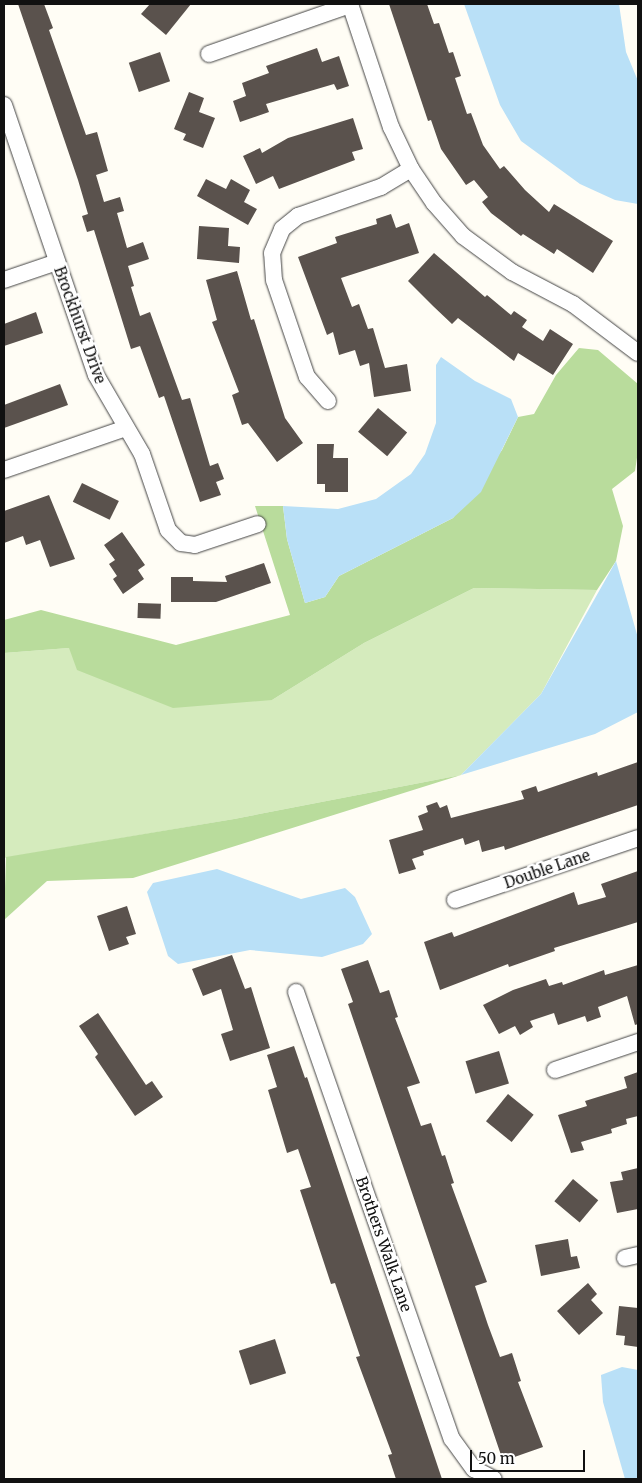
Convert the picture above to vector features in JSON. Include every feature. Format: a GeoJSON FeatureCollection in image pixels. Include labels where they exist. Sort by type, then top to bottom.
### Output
{"type":"FeatureCollection","features":[{"type":"Feature","properties":{"kind":"street"},"geometry":{"type":"LineString","coordinates":[[209,54],[350,4],[391,127],[411,169],[434,203],[463,236],[512,272],[573,304],[638,353]]}},
{"type":"Feature","properties":{"kind":"street","name":"Brockhurst Drive"},"geometry":{"type":"LineString","coordinates":[[4,105],[96,375],[142,454],[168,530],[181,542],[195,545],[258,524]]}},
{"type":"Feature","properties":{"kind":"street"},"geometry":{"type":"LineString","coordinates":[[328,401],[307,377],[274,280],[272,253],[282,229],[298,216],[381,187],[411,169]]}},
{"type":"Feature","properties":{"kind":"street"},"geometry":{"type":"LineString","coordinates":[[4,280],[57,262]]}},
{"type":"Feature","properties":{"kind":"street"},"geometry":{"type":"LineString","coordinates":[[4,470],[126,428]]}},
{"type":"Feature","properties":{"kind":"street","name":"Double Lane"},"geometry":{"type":"LineString","coordinates":[[455,900],[638,838]]}},
{"type":"Feature","properties":{"kind":"street","name":"Brothers Walk Lane"},"geometry":{"type":"LineString","coordinates":[[296,992],[452,1439],[474,1469],[494,1479]]}},
{"type":"Feature","properties":{"kind":"street"},"geometry":{"type":"LineString","coordinates":[[555,1070],[638,1042]]}},
{"type":"Feature","properties":{"kind":"green space"},"geometry":{"type":"Polygon","coordinates":[[[579,348],[598,350],[638,384],[638,451],[635,471],[612,489],[623,526],[616,561],[597,590],[474,588],[364,643],[272,700],[173,708],[77,670],[69,648],[4,653],[4,620],[41,610],[176,645],[290,615],[255,506],[283,506],[287,539],[305,603],[325,597],[339,576],[453,518],[502,450],[518,417],[534,414],[556,375],[579,348]]]}},
{"type":"Feature","properties":{"kind":"green space"},"geometry":{"type":"Polygon","coordinates":[[[474,588],[597,590],[541,694],[461,775],[234,819],[4,858],[4,653],[69,648],[272,700],[364,643],[474,588]]]}},
{"type":"Feature","properties":{"kind":"green space"},"geometry":{"type":"Polygon","coordinates":[[[461,775],[133,878],[47,881],[4,920],[6,857],[234,819],[461,775]]]}},
{"type":"Feature","properties":{"kind":"water"},"geometry":{"type":"Polygon","coordinates":[[[464,4],[619,4],[626,52],[638,81],[638,204],[615,200],[580,184],[521,141],[500,105],[464,4]]]}},
{"type":"Feature","properties":{"kind":"water"},"geometry":{"type":"Polygon","coordinates":[[[441,357],[475,381],[511,399],[518,417],[481,492],[453,518],[339,576],[325,597],[305,603],[287,539],[283,506],[338,509],[376,499],[411,474],[425,454],[436,423],[436,365],[441,357]]]}},
{"type":"Feature","properties":{"kind":"water"},"geometry":{"type":"Polygon","coordinates":[[[616,561],[638,638],[638,712],[595,734],[461,775],[541,694],[616,561]]]}},
{"type":"Feature","properties":{"kind":"water"},"geometry":{"type":"Polygon","coordinates":[[[217,869],[301,899],[345,888],[355,897],[372,934],[363,944],[322,957],[250,950],[178,964],[168,956],[147,892],[153,883],[217,869]]]}},
{"type":"Feature","properties":{"kind":"water"},"geometry":{"type":"Polygon","coordinates":[[[622,1367],[638,1370],[638,1479],[625,1479],[603,1402],[601,1375],[622,1367]]]}},
{"type":"Feature","properties":{"kind":"building"},"geometry":{"type":"Polygon","coordinates":[[[18,4],[44,4],[53,28],[49,30],[86,135],[97,132],[108,171],[96,175],[104,202],[120,197],[124,211],[117,213],[127,248],[143,242],[149,259],[128,266],[134,286],[131,287],[140,316],[150,312],[182,400],[190,398],[210,466],[218,463],[224,479],[216,482],[221,495],[200,502],[164,396],[159,398],[140,346],[131,349],[94,230],[87,232],[82,216],[88,214],[78,180],[18,4]]]}},
{"type":"Feature","properties":{"kind":"building"},"geometry":{"type":"Polygon","coordinates":[[[150,4],[191,4],[166,35],[141,14],[150,4]]]}},
{"type":"Feature","properties":{"kind":"building"},"geometry":{"type":"Polygon","coordinates":[[[389,4],[427,4],[434,24],[439,23],[449,53],[453,52],[461,76],[455,78],[467,114],[471,113],[483,145],[500,169],[504,166],[525,190],[549,212],[554,204],[613,241],[593,273],[557,249],[554,254],[523,234],[521,236],[491,213],[482,202],[488,197],[474,180],[466,185],[441,149],[431,120],[428,121],[389,4]]]}},
{"type":"Feature","properties":{"kind":"building"},"geometry":{"type":"Polygon","coordinates":[[[317,48],[322,62],[339,56],[349,86],[337,90],[334,84],[266,104],[269,112],[240,122],[233,101],[246,96],[242,83],[269,73],[266,66],[317,48]]]}},
{"type":"Feature","properties":{"kind":"building"},"geometry":{"type":"Polygon","coordinates":[[[160,52],[170,81],[139,92],[129,63],[160,52]]]}},
{"type":"Feature","properties":{"kind":"building"},"geometry":{"type":"Polygon","coordinates":[[[189,92],[204,98],[199,112],[215,118],[203,148],[183,140],[186,134],[174,129],[189,92]]]}},
{"type":"Feature","properties":{"kind":"building"},"geometry":{"type":"Polygon","coordinates":[[[353,118],[363,149],[352,152],[355,160],[279,189],[273,176],[256,184],[243,156],[260,148],[262,153],[288,138],[353,118]]]}},
{"type":"Feature","properties":{"kind":"building"},"geometry":{"type":"Polygon","coordinates":[[[206,179],[226,189],[231,179],[250,190],[244,202],[257,209],[248,225],[197,196],[206,179]]]}},
{"type":"Feature","properties":{"kind":"building"},"geometry":{"type":"Polygon","coordinates":[[[391,214],[396,228],[409,223],[419,253],[341,278],[352,307],[359,304],[368,329],[373,328],[385,368],[407,364],[411,391],[374,397],[369,363],[360,366],[355,350],[339,355],[333,332],[327,335],[298,257],[337,243],[335,237],[377,224],[376,219],[391,214]]]}},
{"type":"Feature","properties":{"kind":"building"},"geometry":{"type":"Polygon","coordinates":[[[199,226],[229,228],[228,246],[240,247],[239,263],[197,259],[199,226]]]}},
{"type":"Feature","properties":{"kind":"building"},"geometry":{"type":"Polygon","coordinates":[[[434,253],[485,297],[487,295],[511,315],[514,311],[527,320],[522,327],[543,341],[550,329],[573,344],[553,375],[518,353],[514,361],[458,318],[452,324],[408,281],[434,253]]]}},
{"type":"Feature","properties":{"kind":"building"},"geometry":{"type":"Polygon","coordinates":[[[237,271],[251,320],[254,319],[285,418],[303,443],[277,462],[248,423],[242,425],[232,395],[239,392],[212,322],[217,320],[206,280],[237,271]]]}},
{"type":"Feature","properties":{"kind":"building"},"geometry":{"type":"Polygon","coordinates":[[[36,312],[43,333],[4,346],[4,324],[36,312]]]}},
{"type":"Feature","properties":{"kind":"building"},"geometry":{"type":"Polygon","coordinates":[[[60,384],[68,405],[4,428],[4,405],[60,384]]]}},
{"type":"Feature","properties":{"kind":"building"},"geometry":{"type":"Polygon","coordinates":[[[378,408],[407,432],[387,456],[358,432],[378,408]]]}},
{"type":"Feature","properties":{"kind":"building"},"geometry":{"type":"Polygon","coordinates":[[[317,444],[334,444],[333,458],[348,458],[348,492],[325,492],[325,484],[317,484],[317,444]]]}},
{"type":"Feature","properties":{"kind":"building"},"geometry":{"type":"Polygon","coordinates":[[[82,483],[119,501],[110,520],[73,502],[82,483]]]}},
{"type":"Feature","properties":{"kind":"building"},"geometry":{"type":"Polygon","coordinates":[[[49,495],[75,559],[50,567],[40,540],[26,545],[23,536],[4,543],[4,511],[49,495]]]}},
{"type":"Feature","properties":{"kind":"building"},"geometry":{"type":"Polygon","coordinates":[[[122,532],[145,565],[138,570],[144,579],[123,594],[113,579],[117,576],[109,564],[115,560],[104,545],[122,532]]]}},
{"type":"Feature","properties":{"kind":"building"},"geometry":{"type":"Polygon","coordinates":[[[264,563],[271,583],[216,602],[171,602],[171,577],[193,577],[193,581],[227,582],[225,576],[264,563]]]}},
{"type":"Feature","properties":{"kind":"building"},"geometry":{"type":"Polygon","coordinates":[[[138,603],[161,604],[160,619],[137,618],[138,603]]]}},
{"type":"Feature","properties":{"kind":"building"},"geometry":{"type":"Polygon","coordinates":[[[638,762],[638,805],[505,850],[504,846],[482,852],[479,840],[465,845],[463,838],[423,851],[424,855],[412,859],[416,869],[399,874],[389,840],[423,830],[418,816],[428,812],[426,806],[437,802],[440,808],[447,805],[451,818],[524,799],[521,791],[536,786],[538,792],[597,772],[598,776],[638,762]]]}},
{"type":"Feature","properties":{"kind":"building"},"geometry":{"type":"Polygon","coordinates":[[[638,871],[638,922],[554,948],[555,951],[509,967],[508,964],[440,990],[424,942],[452,932],[454,937],[574,892],[578,905],[606,897],[601,884],[638,871]]]}},
{"type":"Feature","properties":{"kind":"building"},"geometry":{"type":"Polygon","coordinates":[[[127,906],[136,934],[126,937],[129,944],[109,951],[97,916],[127,906]]]}},
{"type":"Feature","properties":{"kind":"building"},"geometry":{"type":"Polygon","coordinates":[[[232,955],[245,989],[251,987],[270,1048],[230,1061],[221,1034],[233,1030],[221,989],[203,996],[192,969],[232,955]]]}},
{"type":"Feature","properties":{"kind":"building"},"geometry":{"type":"Polygon","coordinates":[[[368,960],[380,993],[389,990],[398,1017],[395,1018],[420,1083],[407,1087],[421,1126],[431,1123],[442,1156],[445,1155],[454,1183],[451,1184],[487,1282],[475,1286],[488,1325],[500,1357],[512,1353],[521,1381],[518,1382],[543,1447],[503,1461],[348,1004],[353,1002],[341,969],[368,960]]]}},
{"type":"Feature","properties":{"kind":"building"},"geometry":{"type":"Polygon","coordinates":[[[638,965],[638,1024],[635,1025],[627,996],[598,1007],[601,1017],[587,1022],[585,1016],[558,1025],[554,1013],[530,1021],[533,1027],[520,1035],[515,1026],[499,1034],[483,1005],[513,990],[546,979],[549,986],[562,982],[563,985],[604,970],[605,975],[638,965]]]}},
{"type":"Feature","properties":{"kind":"building"},"geometry":{"type":"Polygon","coordinates":[[[98,1013],[146,1085],[152,1081],[163,1097],[135,1116],[95,1057],[98,1054],[79,1026],[98,1013]]]}},
{"type":"Feature","properties":{"kind":"building"},"geometry":{"type":"Polygon","coordinates":[[[294,1046],[305,1078],[307,1077],[442,1479],[396,1479],[388,1455],[392,1454],[356,1357],[360,1356],[335,1283],[331,1284],[300,1190],[311,1187],[298,1149],[287,1153],[268,1090],[277,1087],[267,1055],[294,1046]]]}},
{"type":"Feature","properties":{"kind":"building"},"geometry":{"type":"Polygon","coordinates":[[[499,1051],[509,1084],[475,1094],[466,1061],[499,1051]]]}},
{"type":"Feature","properties":{"kind":"building"},"geometry":{"type":"Polygon","coordinates":[[[638,1072],[638,1116],[626,1119],[627,1124],[611,1129],[612,1133],[581,1142],[584,1150],[571,1153],[558,1115],[587,1106],[585,1101],[627,1088],[624,1077],[638,1072]]]}},
{"type":"Feature","properties":{"kind":"building"},"geometry":{"type":"Polygon","coordinates":[[[508,1094],[534,1115],[512,1142],[486,1121],[508,1094]]]}},
{"type":"Feature","properties":{"kind":"building"},"geometry":{"type":"Polygon","coordinates":[[[638,1168],[638,1209],[617,1213],[610,1182],[623,1180],[621,1172],[638,1168]]]}},
{"type":"Feature","properties":{"kind":"building"},"geometry":{"type":"Polygon","coordinates":[[[573,1179],[598,1200],[580,1222],[554,1201],[573,1179]]]}},
{"type":"Feature","properties":{"kind":"building"},"geometry":{"type":"Polygon","coordinates":[[[568,1239],[571,1257],[577,1256],[580,1268],[541,1276],[535,1245],[568,1239]]]}},
{"type":"Feature","properties":{"kind":"building"},"geometry":{"type":"Polygon","coordinates":[[[588,1283],[597,1294],[591,1300],[603,1313],[579,1335],[557,1311],[588,1283]]]}},
{"type":"Feature","properties":{"kind":"building"},"geometry":{"type":"Polygon","coordinates":[[[619,1306],[638,1308],[638,1347],[624,1345],[625,1336],[616,1335],[619,1306]]]}},
{"type":"Feature","properties":{"kind":"building"},"geometry":{"type":"Polygon","coordinates":[[[275,1339],[286,1373],[250,1385],[239,1351],[275,1339]]]}}]}
